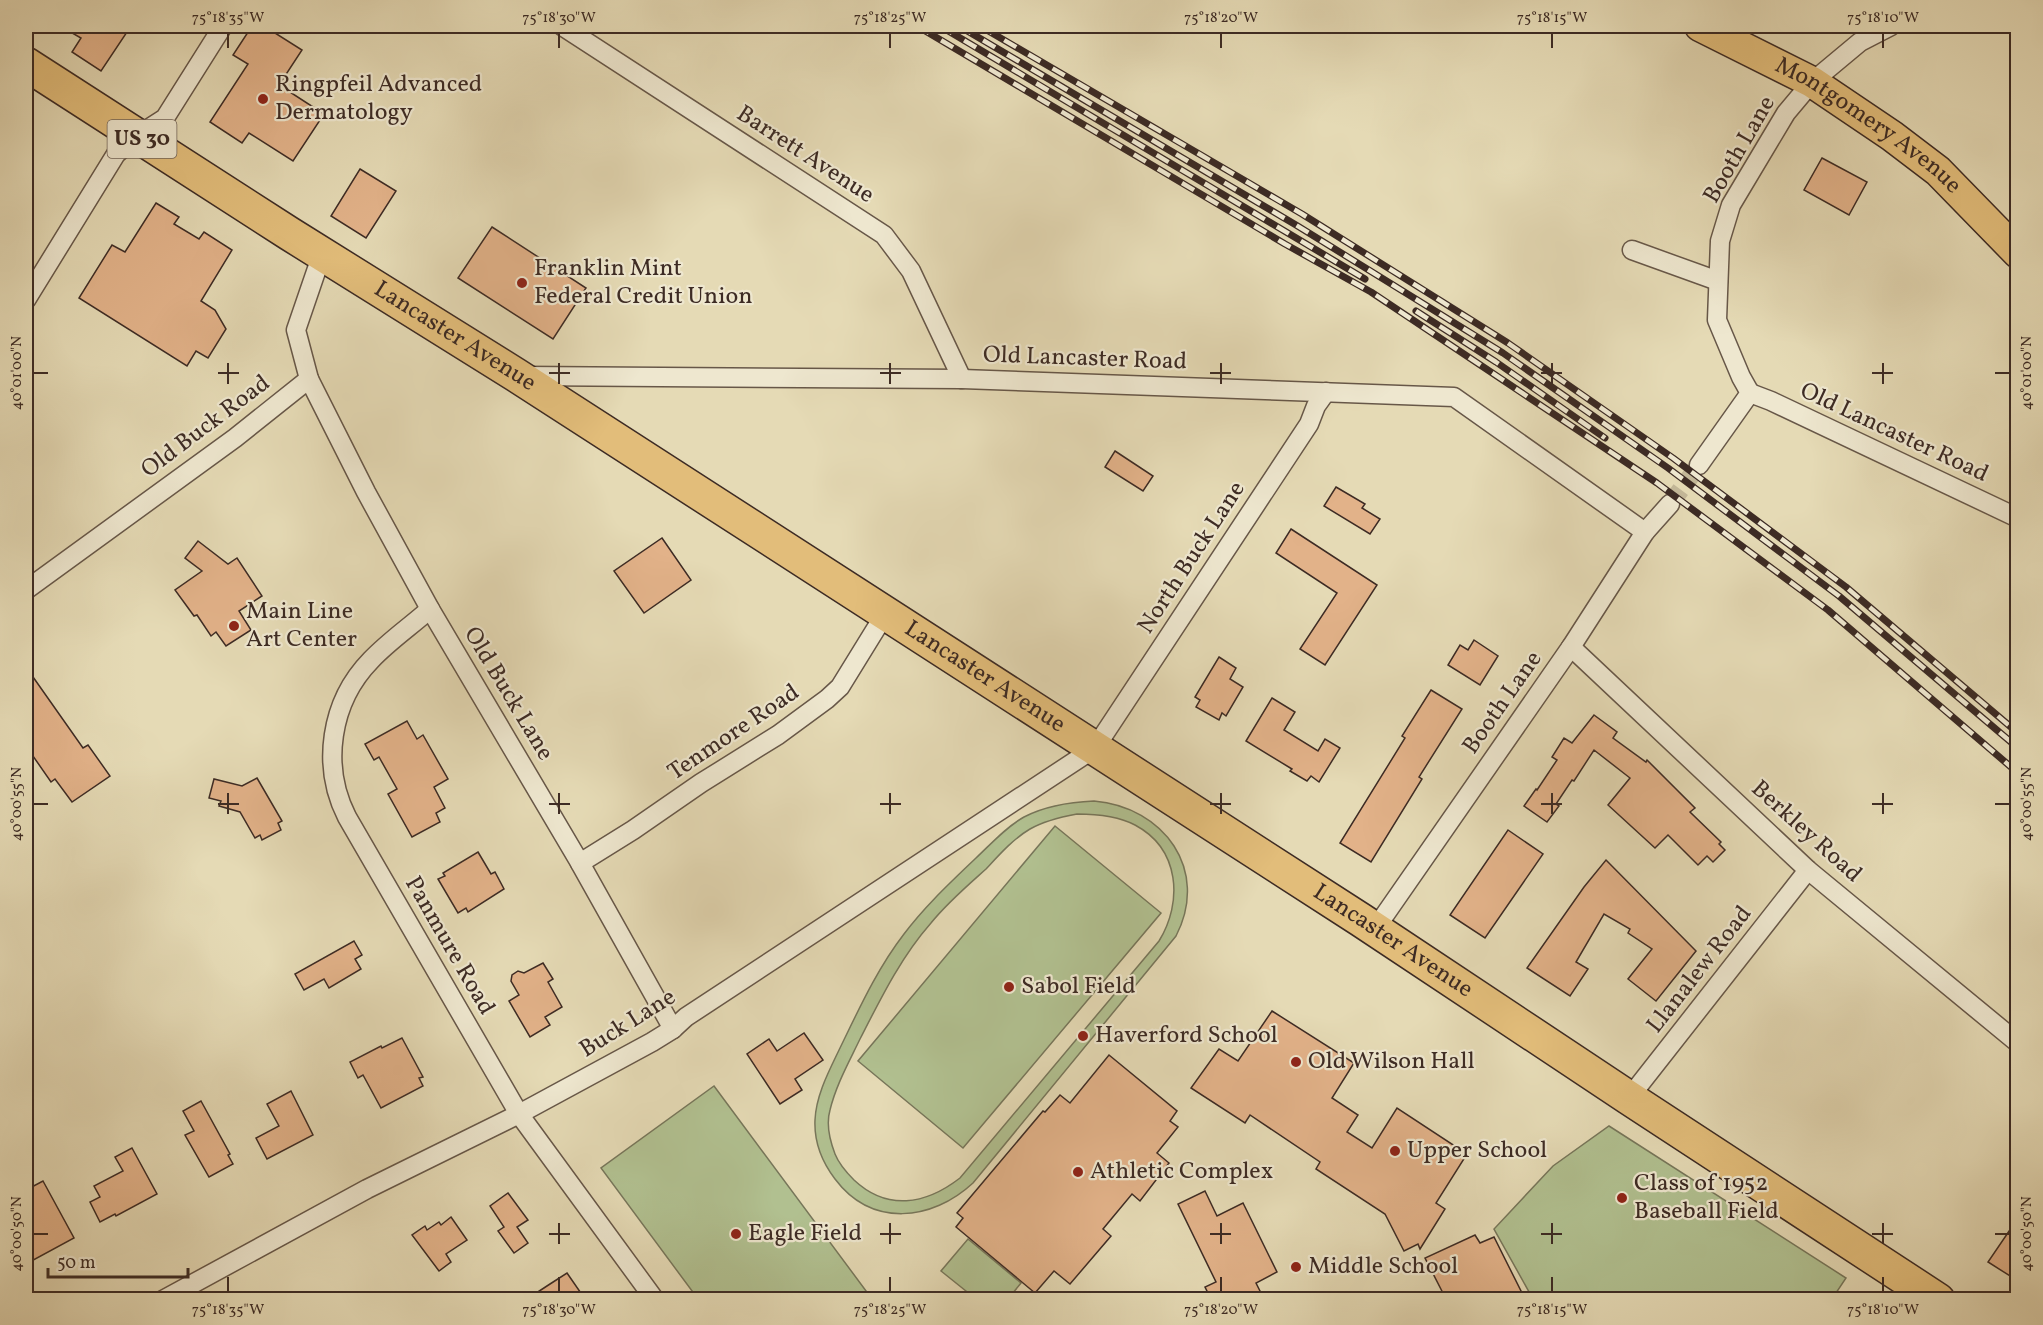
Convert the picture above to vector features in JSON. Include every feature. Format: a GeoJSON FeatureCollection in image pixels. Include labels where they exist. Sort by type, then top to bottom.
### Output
{"type":"FeatureCollection","features":[{"type":"Feature","properties":{"kind":"highway","name":"Lancaster Avenue"},"geometry":{"type":"LineString","coordinates":[[26,64],[516,375],[1095,748],[1938,1299]]}},
{"type":"Feature","properties":{"kind":"main road","name":"Montgomery Avenue"},"geometry":{"type":"LineString","coordinates":[[1700,26],[1812,82],[1892,136],[1938,171],[2018,253]]}},
{"type":"Feature","properties":{"kind":"street"},"geometry":{"type":"LineString","coordinates":[[26,300],[116,154],[137,136],[165,118],[223,26]]}},
{"type":"Feature","properties":{"kind":"street","name":"Barrett Avenue"},"geometry":{"type":"LineString","coordinates":[[562,26],[884,236],[911,271],[962,379]]}},
{"type":"Feature","properties":{"kind":"street","name":"Booth Lane"},"geometry":{"type":"LineString","coordinates":[[1750,393],[1717,320],[1720,241],[1731,205],[1786,113],[1812,82],[1860,42],[1891,26]]}},
{"type":"Feature","properties":{"kind":"street"},"geometry":{"type":"LineString","coordinates":[[1632,250],[1718,281]]}},
{"type":"Feature","properties":{"kind":"street","name":"Old Buck Road"},"geometry":{"type":"LineString","coordinates":[[26,590],[235,438],[309,379],[296,330],[322,254]]}},
{"type":"Feature","properties":{"kind":"street","name":"Old Lancaster Road"},"geometry":{"type":"LineString","coordinates":[[516,375],[962,379],[1454,398],[1644,532]]}},
{"type":"Feature","properties":{"kind":"street","name":"Old Buck Lane"},"geometry":{"type":"LineString","coordinates":[[309,379],[366,492],[430,609],[580,863],[673,1029]]}},
{"type":"Feature","properties":{"kind":"street","name":"North Buck Lane"},"geometry":{"type":"LineString","coordinates":[[1095,748],[1309,424],[1326,392]]}},
{"type":"Feature","properties":{"kind":"street"},"geometry":{"type":"LineString","coordinates":[[1699,465],[1750,393]]}},
{"type":"Feature","properties":{"kind":"street","name":"Old Lancaster Road"},"geometry":{"type":"LineString","coordinates":[[1750,393],[1772,401],[2018,518]]}},
{"type":"Feature","properties":{"kind":"street","name":"Booth Lane"},"geometry":{"type":"LineString","coordinates":[[1375,929],[1571,647],[1644,532],[1670,504]]}},
{"type":"Feature","properties":{"kind":"street","name":"Panmure Road"},"geometry":{"type":"LineString","coordinates":[[430,609],[370,660],[347,690],[336,718],[332,749],[334,782],[347,817],[519,1114],[655,1299]]}},
{"type":"Feature","properties":{"kind":"street","name":"Tenmore Road"},"geometry":{"type":"LineString","coordinates":[[580,863],[778,735],[827,699],[840,687],[885,614]]}},
{"type":"Feature","properties":{"kind":"street","name":"Berkley Road"},"geometry":{"type":"LineString","coordinates":[[1571,647],[1808,870],[2018,1043]]}},
{"type":"Feature","properties":{"kind":"street","name":"Buck Lane"},"geometry":{"type":"LineString","coordinates":[[163,1299],[367,1189],[519,1114],[652,1042],[1095,748]]}},
{"type":"Feature","properties":{"kind":"street","name":"Llanalew Road"},"geometry":{"type":"LineString","coordinates":[[1629,1098],[1808,870]]}},
{"type":"Feature","properties":{"kind":"green space"},"geometry":{"type":"Polygon","coordinates":[[[1094,801],[1119,806],[1141,815],[1160,829],[1174,846],[1183,866],[1187,888],[1185,911],[1176,936],[973,1183],[957,1196],[921,1211],[902,1214],[884,1212],[866,1206],[850,1195],[826,1166],[817,1144],[815,1120],[824,1083],[869,990],[894,947],[921,914],[1005,831],[1017,821],[1041,810],[1058,805],[1094,801]],[[1077,814],[1041,824],[1024,833],[957,895],[910,950],[892,978],[868,1024],[836,1092],[829,1115],[829,1127],[833,1149],[841,1165],[854,1180],[880,1197],[906,1201],[920,1199],[947,1187],[960,1178],[1159,941],[1167,926],[1172,910],[1173,877],[1169,862],[1161,848],[1150,835],[1122,819],[1077,814]]]}},
{"type":"Feature","properties":{"kind":"green space","name":"Sabol Field"},"geometry":{"type":"Polygon","coordinates":[[[1055,826],[1161,913],[963,1148],[858,1061],[1055,826]]]}},
{"type":"Feature","properties":{"kind":"green space","name":"Eagle Field"},"geometry":{"type":"Polygon","coordinates":[[[714,1086],[872,1299],[698,1299],[601,1168],[714,1086]]]}},
{"type":"Feature","properties":{"kind":"green space","name":"Class of 1952 Baseball Field"},"geometry":{"type":"Polygon","coordinates":[[[1609,1126],[1846,1278],[1832,1299],[1533,1299],[1494,1229],[1553,1166],[1609,1126]]]}},
{"type":"Feature","properties":{"kind":"green space"},"geometry":{"type":"Polygon","coordinates":[[[968,1239],[1021,1283],[1008,1299],[976,1299],[941,1271],[968,1239]]]}},
{"type":"Feature","properties":{"kind":"building"},"geometry":{"type":"Polygon","coordinates":[[[60,26],[131,26],[101,71],[72,52],[81,38],[60,26]]]}},
{"type":"Feature","properties":{"kind":"building","name":"Ringpfeil Advanced Dermatology"},"geometry":{"type":"Polygon","coordinates":[[[252,26],[264,26],[302,50],[279,85],[324,114],[293,161],[249,133],[242,143],[210,122],[248,64],[233,55],[252,26]]]}},
{"type":"Feature","properties":{"kind":"building"},"geometry":{"type":"Polygon","coordinates":[[[1822,158],[1867,182],[1849,215],[1804,190],[1822,158]]]}},
{"type":"Feature","properties":{"kind":"building"},"geometry":{"type":"Polygon","coordinates":[[[360,169],[396,191],[366,238],[331,216],[360,169]]]}},
{"type":"Feature","properties":{"kind":"building"},"geometry":{"type":"Polygon","coordinates":[[[156,203],[179,217],[174,224],[199,239],[204,232],[232,250],[201,301],[215,310],[226,329],[208,358],[196,351],[187,366],[79,298],[112,245],[125,252],[156,203]]]}},
{"type":"Feature","properties":{"kind":"building","name":"Franklin Mint Federal Credit Union"},"geometry":{"type":"Polygon","coordinates":[[[492,227],[586,288],[553,339],[458,278],[492,227]]]}},
{"type":"Feature","properties":{"kind":"building"},"geometry":{"type":"Polygon","coordinates":[[[1115,451],[1153,476],[1143,491],[1105,467],[1115,451]]]}},
{"type":"Feature","properties":{"kind":"building"},"geometry":{"type":"Polygon","coordinates":[[[1336,487],[1365,504],[1362,508],[1380,519],[1370,534],[1324,506],[1336,487]]]}},
{"type":"Feature","properties":{"kind":"building"},"geometry":{"type":"Polygon","coordinates":[[[1291,529],[1377,585],[1325,665],[1300,649],[1337,593],[1276,553],[1291,529]]]}},
{"type":"Feature","properties":{"kind":"building"},"geometry":{"type":"Polygon","coordinates":[[[662,538],[691,580],[644,613],[614,571],[662,538]]]}},
{"type":"Feature","properties":{"kind":"building"},"geometry":{"type":"Polygon","coordinates":[[[198,541],[228,564],[237,558],[262,596],[239,611],[251,630],[226,646],[216,632],[211,636],[197,615],[194,616],[175,590],[202,571],[185,558],[198,541]]]}},
{"type":"Feature","properties":{"kind":"building"},"geometry":{"type":"Polygon","coordinates":[[[1474,640],[1498,656],[1480,685],[1448,665],[1460,645],[1468,650],[1474,640]]]}},
{"type":"Feature","properties":{"kind":"building"},"geometry":{"type":"Polygon","coordinates":[[[1219,657],[1236,668],[1230,679],[1243,687],[1226,716],[1222,713],[1219,720],[1196,707],[1200,700],[1195,697],[1219,657]]]}},
{"type":"Feature","properties":{"kind":"building"},"geometry":{"type":"Polygon","coordinates":[[[26,667],[83,748],[88,745],[110,776],[72,802],[55,779],[51,782],[33,756],[26,761],[26,667]]]}},
{"type":"Feature","properties":{"kind":"building"},"geometry":{"type":"Polygon","coordinates":[[[1431,690],[1462,709],[1419,777],[1422,779],[1371,862],[1340,843],[1405,738],[1402,736],[1431,690]]]}},
{"type":"Feature","properties":{"kind":"building"},"geometry":{"type":"Polygon","coordinates":[[[1272,698],[1295,712],[1284,730],[1318,751],[1325,739],[1340,748],[1319,782],[1311,776],[1307,781],[1290,771],[1292,769],[1246,741],[1272,698]]]}},
{"type":"Feature","properties":{"kind":"building"},"geometry":{"type":"Polygon","coordinates":[[[1594,715],[1617,732],[1613,738],[1646,762],[1647,760],[1695,808],[1690,812],[1721,842],[1719,844],[1725,850],[1713,862],[1707,856],[1698,865],[1668,835],[1655,848],[1608,805],[1630,778],[1594,750],[1556,804],[1559,806],[1547,822],[1524,806],[1557,760],[1552,757],[1564,738],[1572,743],[1594,715]]]}},
{"type":"Feature","properties":{"kind":"building"},"geometry":{"type":"Polygon","coordinates":[[[407,721],[417,739],[423,735],[448,779],[434,787],[445,808],[436,813],[440,822],[412,837],[388,794],[397,789],[379,757],[374,760],[365,744],[407,721]]]}},
{"type":"Feature","properties":{"kind":"building"},"geometry":{"type":"Polygon","coordinates":[[[257,778],[282,821],[278,823],[281,830],[262,840],[260,835],[255,838],[240,812],[219,806],[221,801],[209,798],[214,779],[242,786],[257,778]]]}},
{"type":"Feature","properties":{"kind":"building"},"geometry":{"type":"Polygon","coordinates":[[[1508,830],[1543,854],[1485,938],[1450,915],[1508,830]]]}},
{"type":"Feature","properties":{"kind":"building"},"geometry":{"type":"Polygon","coordinates":[[[478,852],[491,874],[495,872],[504,889],[468,912],[466,908],[458,913],[438,879],[445,876],[443,873],[478,852]]]}},
{"type":"Feature","properties":{"kind":"building"},"geometry":{"type":"Polygon","coordinates":[[[1606,860],[1696,951],[1656,1001],[1628,979],[1652,949],[1628,933],[1630,929],[1604,914],[1576,962],[1588,969],[1570,996],[1527,968],[1584,887],[1606,860]]]}},
{"type":"Feature","properties":{"kind":"building"},"geometry":{"type":"Polygon","coordinates":[[[354,941],[362,955],[355,959],[361,969],[329,988],[324,979],[304,990],[295,974],[354,941]]]}},
{"type":"Feature","properties":{"kind":"building"},"geometry":{"type":"Polygon","coordinates":[[[543,963],[553,979],[548,982],[562,1007],[545,1017],[550,1025],[530,1037],[509,1001],[519,995],[511,981],[512,975],[518,971],[524,973],[543,963]]]}},
{"type":"Feature","properties":{"kind":"building","name":"Upper School"},"geometry":{"type":"Polygon","coordinates":[[[1272,1011],[1354,1063],[1332,1098],[1358,1115],[1347,1132],[1372,1148],[1397,1108],[1467,1154],[1436,1203],[1445,1209],[1420,1249],[1418,1244],[1404,1251],[1385,1214],[1316,1169],[1320,1162],[1250,1115],[1245,1123],[1191,1088],[1219,1049],[1238,1061],[1272,1011]]]}},
{"type":"Feature","properties":{"kind":"building"},"geometry":{"type":"Polygon","coordinates":[[[804,1033],[823,1060],[795,1079],[802,1090],[780,1104],[747,1054],[769,1039],[777,1051],[804,1033]]]}},
{"type":"Feature","properties":{"kind":"building"},"geometry":{"type":"Polygon","coordinates":[[[402,1038],[423,1077],[419,1078],[423,1086],[381,1108],[363,1075],[358,1078],[350,1062],[402,1038]]]}},
{"type":"Feature","properties":{"kind":"building","name":"Athletic Complex"},"geometry":{"type":"Polygon","coordinates":[[[1109,1055],[1177,1111],[1170,1121],[1178,1127],[1157,1153],[1169,1163],[1140,1201],[1132,1194],[1103,1229],[1111,1236],[1070,1284],[1054,1271],[1035,1293],[956,1227],[963,1218],[957,1213],[1043,1111],[1045,1112],[1060,1095],[1070,1103],[1109,1055]]]}},
{"type":"Feature","properties":{"kind":"building"},"geometry":{"type":"Polygon","coordinates":[[[291,1091],[313,1135],[267,1159],[256,1138],[279,1126],[267,1104],[291,1091]]]}},
{"type":"Feature","properties":{"kind":"building"},"geometry":{"type":"Polygon","coordinates":[[[201,1101],[230,1154],[228,1155],[233,1164],[209,1177],[185,1135],[194,1131],[183,1111],[201,1101]]]}},
{"type":"Feature","properties":{"kind":"building"},"geometry":{"type":"Polygon","coordinates":[[[132,1148],[157,1194],[100,1222],[90,1202],[100,1197],[94,1186],[123,1171],[115,1157],[132,1148]]]}},
{"type":"Feature","properties":{"kind":"building"},"geometry":{"type":"Polygon","coordinates":[[[43,1181],[74,1238],[26,1264],[26,1190],[43,1181]]]}},
{"type":"Feature","properties":{"kind":"building"},"geometry":{"type":"Polygon","coordinates":[[[1205,1191],[1217,1216],[1243,1203],[1277,1272],[1256,1283],[1264,1299],[1211,1299],[1205,1287],[1216,1282],[1178,1204],[1205,1191]]]}},
{"type":"Feature","properties":{"kind":"building"},"geometry":{"type":"Polygon","coordinates":[[[508,1193],[528,1220],[517,1227],[528,1243],[514,1253],[498,1231],[504,1227],[490,1206],[508,1193]]]}},
{"type":"Feature","properties":{"kind":"building"},"geometry":{"type":"Polygon","coordinates":[[[451,1217],[467,1240],[446,1254],[451,1262],[439,1271],[412,1235],[425,1226],[427,1230],[439,1222],[441,1225],[451,1217]]]}},
{"type":"Feature","properties":{"kind":"building"},"geometry":{"type":"Polygon","coordinates":[[[2018,1218],[2018,1281],[1988,1262],[2018,1218]]]}},
{"type":"Feature","properties":{"kind":"building"},"geometry":{"type":"Polygon","coordinates":[[[1475,1235],[1480,1243],[1494,1237],[1525,1299],[1446,1299],[1425,1258],[1475,1235]]]}},
{"type":"Feature","properties":{"kind":"building"},"geometry":{"type":"Polygon","coordinates":[[[567,1273],[585,1299],[527,1299],[550,1284],[567,1273]]]}},
{"type":"Feature","properties":{"kind":"tunnel"},"geometry":{"type":"LineString","coordinates":[[1670,504],[1699,465]]}},
{"type":"Feature","properties":{"kind":"railway"},"geometry":{"type":"LineString","coordinates":[[917,26],[1285,244],[1371,292],[1657,483],[1828,610],[2018,773]]}},
{"type":"Feature","properties":{"kind":"railway"},"geometry":{"type":"LineString","coordinates":[[940,26],[1365,279]]}},
{"type":"Feature","properties":{"kind":"railway"},"geometry":{"type":"LineString","coordinates":[[959,26],[1296,225],[1503,353],[1668,468],[1839,596],[2018,748]]}},
{"type":"Feature","properties":{"kind":"railway"},"geometry":{"type":"LineString","coordinates":[[980,26],[1302,214],[1508,343],[1673,458],[1846,587],[2018,733]]}},
{"type":"Feature","properties":{"kind":"railway"},"geometry":{"type":"LineString","coordinates":[[1416,311],[1496,362],[1605,438]]}},
{"type":"Feature","properties":{"kind":"place","name":"Ringpfeil Advanced Dermatology"},"geometry":{"type":"Point","coordinates":[263,99]}},
{"type":"Feature","properties":{"kind":"place","name":"Franklin Mint Federal Credit Union"},"geometry":{"type":"Point","coordinates":[522,283]}},
{"type":"Feature","properties":{"kind":"place","name":"Main Line Art Center"},"geometry":{"type":"Point","coordinates":[234,626]}},
{"type":"Feature","properties":{"kind":"place","name":"Sabol Field"},"geometry":{"type":"Point","coordinates":[1009,987]}},
{"type":"Feature","properties":{"kind":"place","name":"Haverford School"},"geometry":{"type":"Point","coordinates":[1083,1036]}},
{"type":"Feature","properties":{"kind":"place","name":"Old Wilson Hall"},"geometry":{"type":"Point","coordinates":[1296,1062]}},
{"type":"Feature","properties":{"kind":"place","name":"Upper School"},"geometry":{"type":"Point","coordinates":[1395,1151]}},
{"type":"Feature","properties":{"kind":"place","name":"Athletic Complex"},"geometry":{"type":"Point","coordinates":[1078,1172]}},
{"type":"Feature","properties":{"kind":"place","name":"Class of 1952 Baseball Field"},"geometry":{"type":"Point","coordinates":[1622,1198]}},
{"type":"Feature","properties":{"kind":"place","name":"Eagle Field"},"geometry":{"type":"Point","coordinates":[736,1234]}},
{"type":"Feature","properties":{"kind":"place","name":"Middle School"},"geometry":{"type":"Point","coordinates":[1296,1267]}}]}
